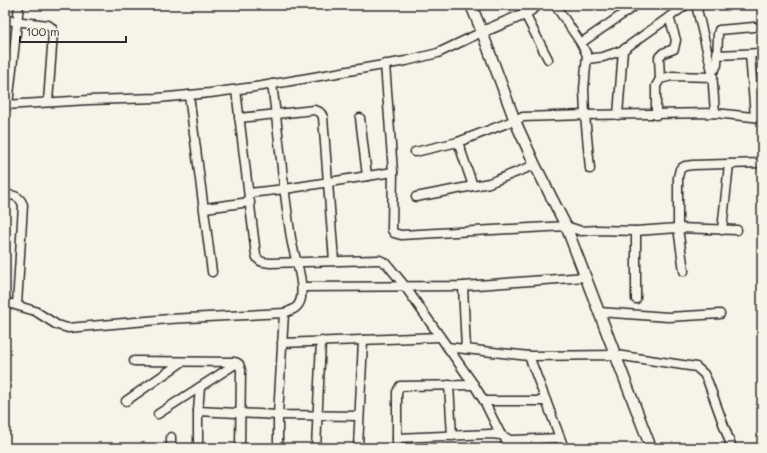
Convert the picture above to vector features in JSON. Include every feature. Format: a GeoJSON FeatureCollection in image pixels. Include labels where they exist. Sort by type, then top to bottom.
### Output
{"type":"FeatureCollection","features":[{"type":"Feature","properties":{"kind":"street"},"geometry":{"type":"LineString","coordinates":[[19,5],[9,59],[6,105],[158,98],[236,90],[406,61],[438,53],[525,14],[537,5]]}},
{"type":"Feature","properties":{"kind":"street"},"geometry":{"type":"LineString","coordinates":[[471,5],[515,121],[535,165],[566,226],[651,448]]}},
{"type":"Feature","properties":{"kind":"street"},"geometry":{"type":"LineString","coordinates":[[555,5],[581,43],[585,50],[587,59],[584,75],[585,115],[590,169]]}},
{"type":"Feature","properties":{"kind":"street"},"geometry":{"type":"LineString","coordinates":[[581,43],[636,5]]}},
{"type":"Feature","properties":{"kind":"street"},"geometry":{"type":"LineString","coordinates":[[587,59],[607,56],[623,50],[686,5]]}},
{"type":"Feature","properties":{"kind":"street"},"geometry":{"type":"LineString","coordinates":[[696,5],[712,74],[715,113]]}},
{"type":"Feature","properties":{"kind":"street"},"geometry":{"type":"LineString","coordinates":[[525,14],[548,60]]}},
{"type":"Feature","properties":{"kind":"street"},"geometry":{"type":"LineString","coordinates":[[656,114],[656,86],[660,79],[659,57],[662,53],[674,49],[676,43],[669,17]]}},
{"type":"Feature","properties":{"kind":"street"},"geometry":{"type":"LineString","coordinates":[[5,20],[48,25],[52,28],[53,32],[48,102]]}},
{"type":"Feature","properties":{"kind":"street"},"geometry":{"type":"LineString","coordinates":[[712,74],[716,67],[718,34],[720,30],[754,27]]}},
{"type":"Feature","properties":{"kind":"street"},"geometry":{"type":"LineString","coordinates":[[618,115],[623,50]]}},
{"type":"Feature","properties":{"kind":"street"},"geometry":{"type":"LineString","coordinates":[[717,55],[762,53]]}},
{"type":"Feature","properties":{"kind":"street"},"geometry":{"type":"LineString","coordinates":[[415,152],[458,142],[524,117],[715,113],[758,118],[750,54]]}},
{"type":"Feature","properties":{"kind":"street"},"geometry":{"type":"LineString","coordinates":[[385,64],[393,172],[392,226],[393,232],[396,234],[566,226],[581,231],[678,228],[737,230]]}},
{"type":"Feature","properties":{"kind":"street"},"geometry":{"type":"LineString","coordinates":[[660,79],[672,76],[712,74]]}},
{"type":"Feature","properties":{"kind":"street"},"geometry":{"type":"LineString","coordinates":[[5,302],[30,310],[57,325],[73,328],[169,319],[284,313],[293,310],[299,303],[302,287],[291,239],[272,84]]}},
{"type":"Feature","properties":{"kind":"street"},"geometry":{"type":"LineString","coordinates":[[236,90],[256,255],[258,260],[264,262],[380,260],[390,266],[474,385],[503,437],[505,448]]}},
{"type":"Feature","properties":{"kind":"street"},"geometry":{"type":"LineString","coordinates":[[189,95],[205,208],[212,272]]}},
{"type":"Feature","properties":{"kind":"street"},"geometry":{"type":"LineString","coordinates":[[239,118],[314,110],[321,113],[323,117],[334,261]]}},
{"type":"Feature","properties":{"kind":"street"},"geometry":{"type":"LineString","coordinates":[[360,118],[367,176]]}},
{"type":"Feature","properties":{"kind":"street"},"geometry":{"type":"LineString","coordinates":[[458,142],[473,186]]}},
{"type":"Feature","properties":{"kind":"street"},"geometry":{"type":"LineString","coordinates":[[684,271],[678,228],[678,177],[680,169],[685,166],[693,165],[762,163]]}},
{"type":"Feature","properties":{"kind":"street"},"geometry":{"type":"LineString","coordinates":[[722,230],[728,164]]}},
{"type":"Feature","properties":{"kind":"street"},"geometry":{"type":"LineString","coordinates":[[416,197],[489,183],[535,165]]}},
{"type":"Feature","properties":{"kind":"street"},"geometry":{"type":"LineString","coordinates":[[205,208],[285,189],[393,172]]}},
{"type":"Feature","properties":{"kind":"street"},"geometry":{"type":"LineString","coordinates":[[5,195],[14,195],[19,198],[23,205],[16,305]]}},
{"type":"Feature","properties":{"kind":"street"},"geometry":{"type":"LineString","coordinates":[[636,230],[636,299]]}},
{"type":"Feature","properties":{"kind":"street"},"geometry":{"type":"LineString","coordinates":[[302,287],[404,285],[463,286],[586,277]]}},
{"type":"Feature","properties":{"kind":"street"},"geometry":{"type":"LineString","coordinates":[[463,286],[466,349]]}},
{"type":"Feature","properties":{"kind":"street"},"geometry":{"type":"LineString","coordinates":[[599,312],[668,317],[720,314]]}},
{"type":"Feature","properties":{"kind":"street"},"geometry":{"type":"LineString","coordinates":[[278,448],[278,415],[284,313]]}},
{"type":"Feature","properties":{"kind":"street"},"geometry":{"type":"LineString","coordinates":[[282,343],[440,337]]}},
{"type":"Feature","properties":{"kind":"street"},"geometry":{"type":"LineString","coordinates":[[358,448],[363,340]]}},
{"type":"Feature","properties":{"kind":"street"},"geometry":{"type":"LineString","coordinates":[[316,448],[321,341]]}},
{"type":"Feature","properties":{"kind":"street"},"geometry":{"type":"LineString","coordinates":[[447,347],[529,356],[616,355],[696,367],[701,370],[708,382],[732,448]]}},
{"type":"Feature","properties":{"kind":"street"},"geometry":{"type":"LineString","coordinates":[[529,356],[564,448]]}},
{"type":"Feature","properties":{"kind":"street"},"geometry":{"type":"LineString","coordinates":[[134,361],[237,363]]}},
{"type":"Feature","properties":{"kind":"street"},"geometry":{"type":"LineString","coordinates":[[126,401],[182,362]]}},
{"type":"Feature","properties":{"kind":"street"},"geometry":{"type":"LineString","coordinates":[[158,414],[237,363]]}},
{"type":"Feature","properties":{"kind":"street"},"geometry":{"type":"LineString","coordinates":[[237,363],[241,370],[240,448]]}},
{"type":"Feature","properties":{"kind":"street"},"geometry":{"type":"LineString","coordinates":[[397,448],[397,392],[399,387],[403,385],[474,385]]}},
{"type":"Feature","properties":{"kind":"street"},"geometry":{"type":"LineString","coordinates":[[449,385],[452,436]]}},
{"type":"Feature","properties":{"kind":"street"},"geometry":{"type":"LineString","coordinates":[[198,448],[198,411],[200,387]]}},
{"type":"Feature","properties":{"kind":"street"},"geometry":{"type":"LineString","coordinates":[[484,401],[546,401]]}},
{"type":"Feature","properties":{"kind":"street"},"geometry":{"type":"LineString","coordinates":[[198,411],[278,415],[359,416]]}},
{"type":"Feature","properties":{"kind":"street"},"geometry":{"type":"LineString","coordinates":[[396,438],[490,434],[514,440],[560,438]]}},
{"type":"Feature","properties":{"kind":"street"},"geometry":{"type":"LineString","coordinates":[[171,437],[171,448]]}}]}
